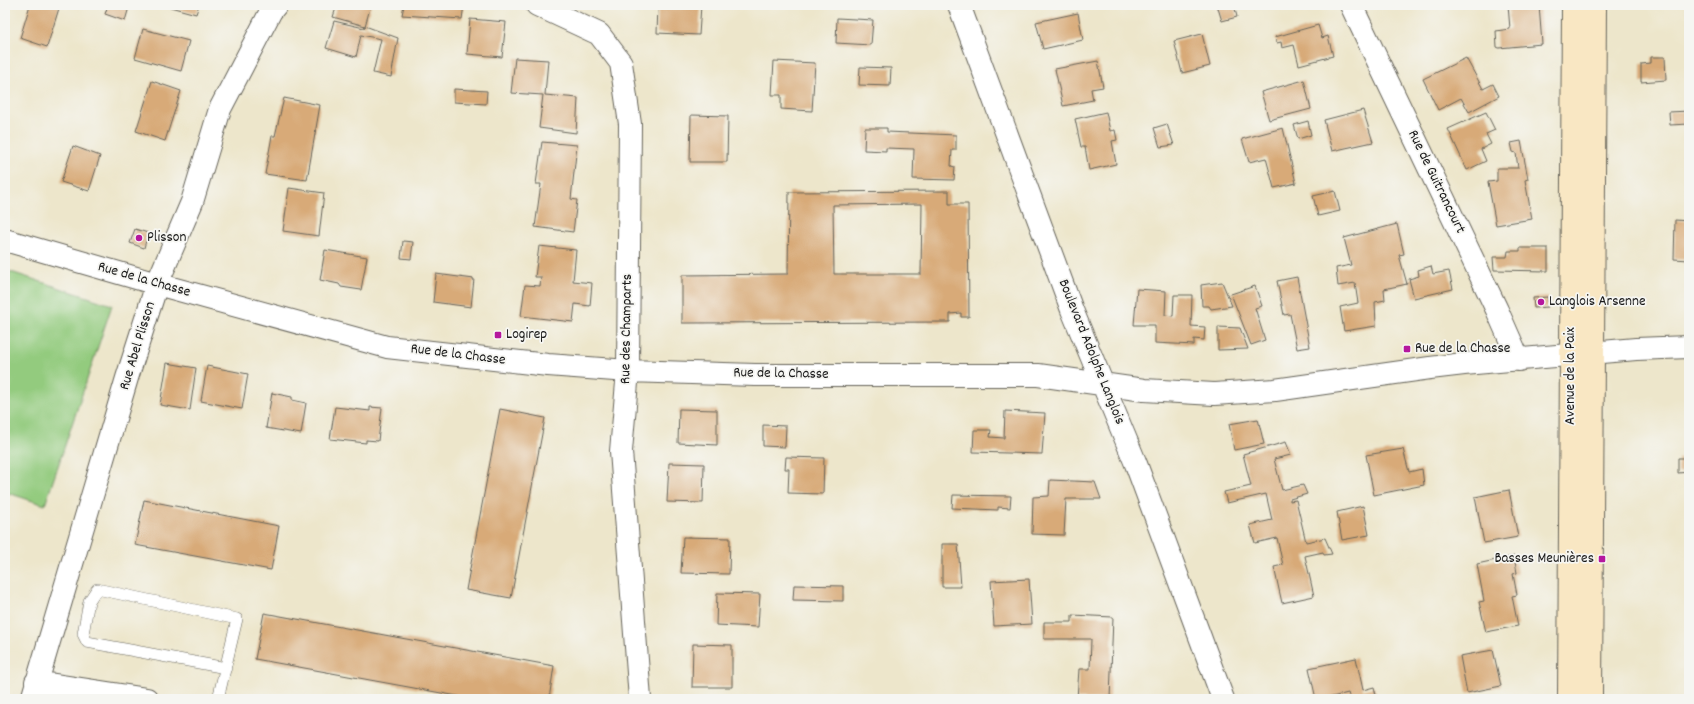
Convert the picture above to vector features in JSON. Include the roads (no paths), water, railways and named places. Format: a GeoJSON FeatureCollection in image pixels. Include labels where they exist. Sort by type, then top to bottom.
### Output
{"type":"FeatureCollection","features":[{"type":"Feature","properties":{"kind":"street","name":"Rue Abel Plisson"},"geometry":{"type":"LineString","coordinates":[[34,691],[157,284],[192,202],[220,109],[276,5]]}},
{"type":"Feature","properties":{"kind":"street","name":"Rue des Champarts"},"geometry":{"type":"LineString","coordinates":[[537,5],[599,34],[621,63],[630,124],[628,371],[621,451],[640,699]]}},
{"type":"Feature","properties":{"kind":"street","name":"Boulevard Adolphe Langlois"},"geometry":{"type":"LineString","coordinates":[[960,5],[1072,310],[1139,471],[1223,699]]}},
{"type":"Feature","properties":{"kind":"street","name":"Rue de Guitrancourt"},"geometry":{"type":"LineString","coordinates":[[1352,5],[1497,310],[1519,360]]}},
{"type":"Feature","properties":{"kind":"street","name":"Avenue de la Paix"},"geometry":{"type":"LineString","coordinates":[[1570,699],[1570,355],[1573,5]]}},
{"type":"Feature","properties":{"kind":"street","name":"Avenue de la Paix"},"geometry":{"type":"LineString","coordinates":[[1591,699],[1595,5]]}},
{"type":"Feature","properties":{"kind":"street","name":"Rue de la Chasse"},"geometry":{"type":"LineString","coordinates":[[5,240],[157,284],[387,347],[548,365],[628,371],[755,374],[1038,375],[1144,390],[1214,394],[1275,390],[1430,368],[1636,348],[1689,347]]}},
{"type":"Feature","properties":{"kind":"street"},"geometry":{"type":"LineString","coordinates":[[34,691],[147,699]]}},
{"type":"Feature","properties":{"kind":"lane"},"geometry":{"type":"LineString","coordinates":[[218,699],[226,668],[237,619],[97,589],[89,601],[83,634],[87,642],[226,668]]}},
{"type":"Feature","properties":{"kind":"place","name":"Plisson"},"geometry":{"type":"Point","coordinates":[139,238]}},
{"type":"Feature","properties":{"kind":"place","name":"Langlois Arsenne"},"geometry":{"type":"Point","coordinates":[1541,302]}},
{"type":"Feature","properties":{"kind":"place","name":"Logirep"},"geometry":{"type":"Point","coordinates":[498,335]}},
{"type":"Feature","properties":{"kind":"place","name":"Rue de la Chasse"},"geometry":{"type":"Point","coordinates":[1407,349]}},
{"type":"Feature","properties":{"kind":"place","name":"Basses Meunières"},"geometry":{"type":"Point","coordinates":[1602,559]}}]}
